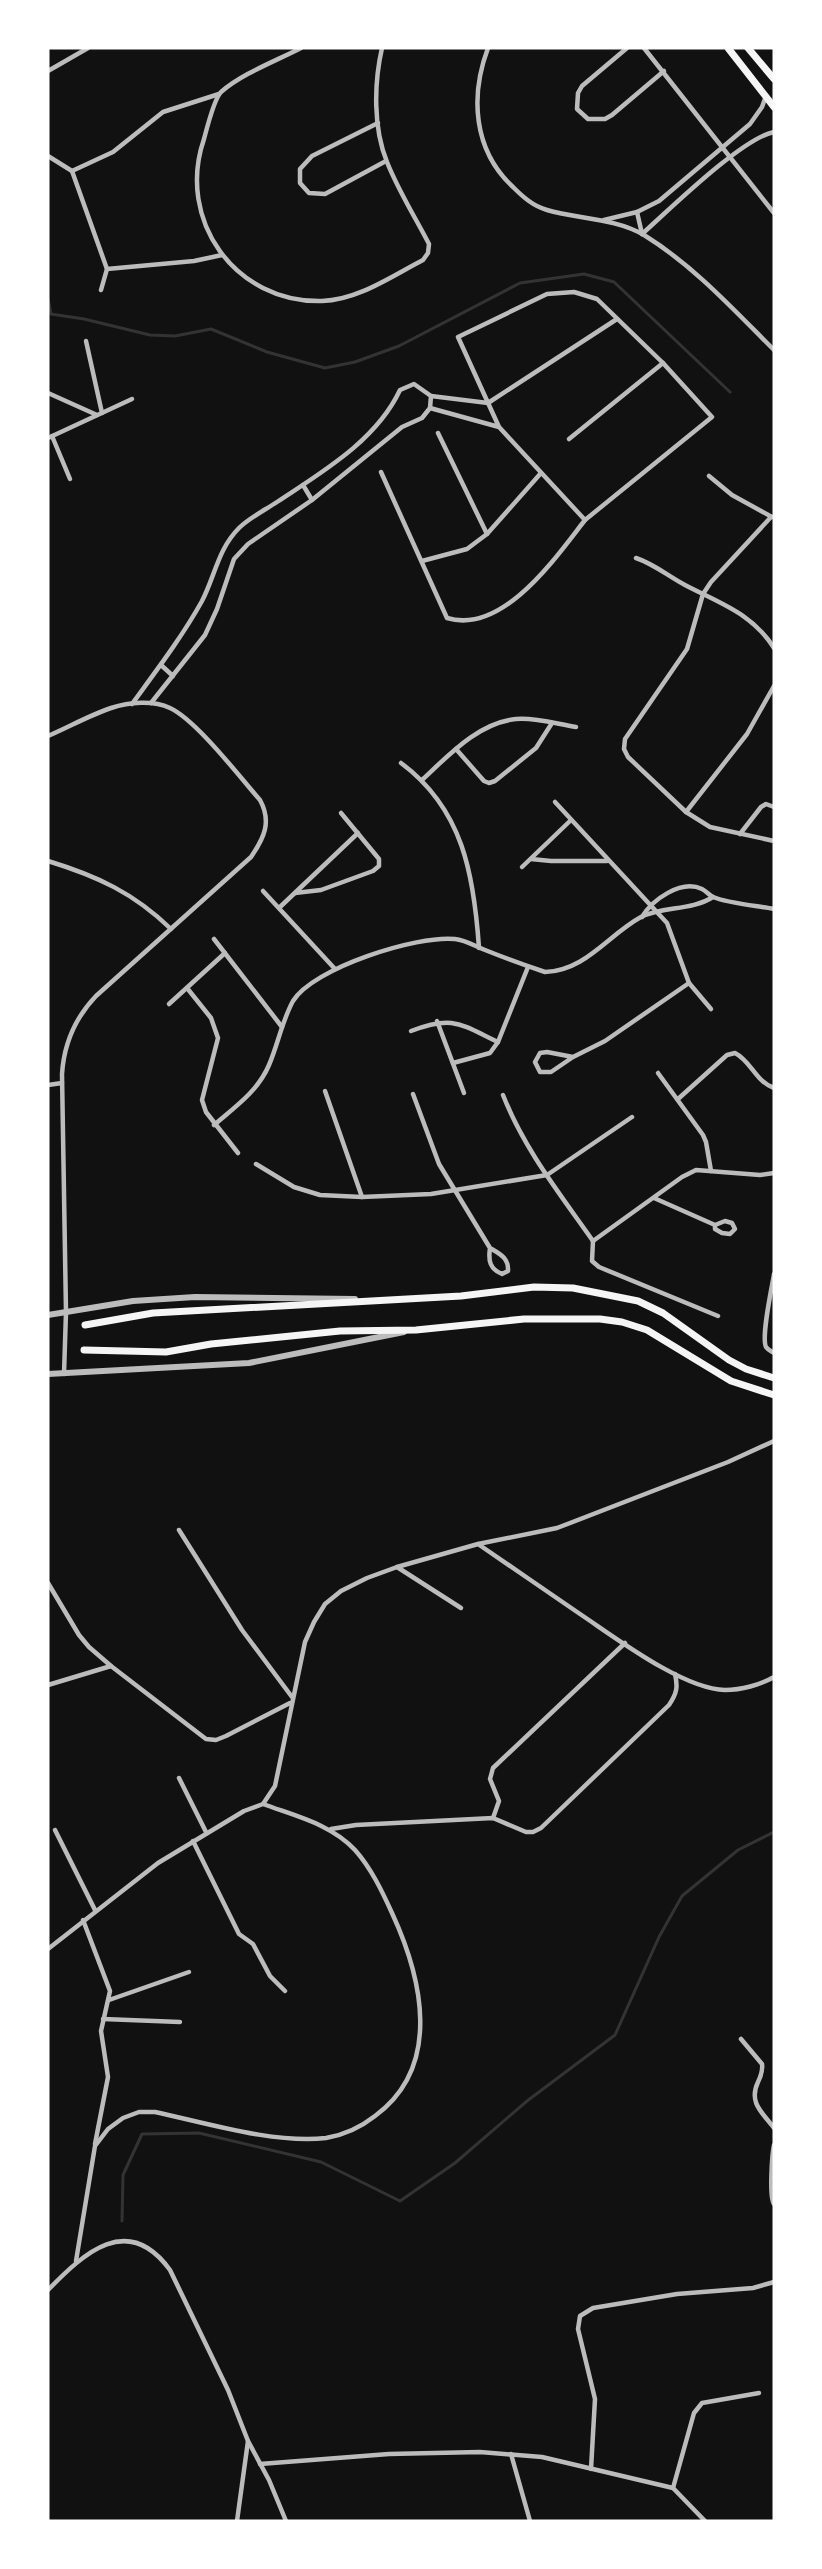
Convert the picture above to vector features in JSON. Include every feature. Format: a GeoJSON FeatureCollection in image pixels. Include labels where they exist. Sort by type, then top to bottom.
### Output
{"type":"FeatureCollection","features":[{"type":"Feature","properties":{"kind":"main road"},"geometry":{"type":"LineString","coordinates":[[728,48],[774,107]]}},
{"type":"Feature","properties":{"kind":"main road"},"geometry":{"type":"LineString","coordinates":[[748,48],[774,79]]}},
{"type":"Feature","properties":{"kind":"main road"},"geometry":{"type":"LineString","coordinates":[[85,1325],[153,1313],[280,1307],[371,1299],[461,1296],[534,1287],[573,1288],[613,1294],[638,1301],[663,1313],[729,1360],[746,1369],[774,1378]]}},
{"type":"Feature","properties":{"kind":"main road"},"geometry":{"type":"LineString","coordinates":[[84,1350],[166,1352],[211,1344],[340,1331],[416,1330],[524,1319],[567,1318],[622,1322],[647,1330],[731,1381],[774,1395]]}},
{"type":"Feature","properties":{"kind":"street"},"geometry":{"type":"LineString","coordinates":[[48,71],[88,48]]}},
{"type":"Feature","properties":{"kind":"street"},"geometry":{"type":"LineString","coordinates":[[72,171],[113,152],[163,112],[219,94],[301,48]]}},
{"type":"Feature","properties":{"kind":"street"},"geometry":{"type":"LineString","coordinates":[[219,94],[196,168],[196,188],[207,232],[222,255],[238,271],[262,288],[280,296],[301,300],[324,301],[348,296],[373,286],[423,260],[428,253],[429,244],[386,161],[378,123],[376,82],[382,48]]}},
{"type":"Feature","properties":{"kind":"street"},"geometry":{"type":"LineString","coordinates":[[488,48],[480,76],[476,107],[485,150],[496,168],[524,197],[538,207],[574,217],[602,220],[642,234],[700,277],[774,350]]}},
{"type":"Feature","properties":{"kind":"street"},"geometry":{"type":"LineString","coordinates":[[627,48],[582,86],[578,93],[577,109],[588,119],[605,119],[612,115],[664,71]]}},
{"type":"Feature","properties":{"kind":"street"},"geometry":{"type":"LineString","coordinates":[[644,48],[774,213]]}},
{"type":"Feature","properties":{"kind":"street"},"geometry":{"type":"LineString","coordinates":[[602,220],[637,212],[659,201],[750,124],[762,107],[766,96]]}},
{"type":"Feature","properties":{"kind":"street"},"geometry":{"type":"LineString","coordinates":[[378,123],[312,156],[300,169],[300,183],[309,193],[325,194],[386,161]]}},
{"type":"Feature","properties":{"kind":"street"},"geometry":{"type":"LineString","coordinates":[[642,234],[730,157],[760,136],[774,132]]}},
{"type":"Feature","properties":{"kind":"street"},"geometry":{"type":"LineString","coordinates":[[48,156],[72,171],[107,268],[101,290]]}},
{"type":"Feature","properties":{"kind":"street"},"geometry":{"type":"LineString","coordinates":[[637,212],[642,234]]}},
{"type":"Feature","properties":{"kind":"street"},"geometry":{"type":"LineString","coordinates":[[107,268],[194,261],[222,255]]}},
{"type":"Feature","properties":{"kind":"street"},"geometry":{"type":"LineString","coordinates":[[381,472],[447,618],[459,621],[486,615],[516,598],[540,577],[585,520],[712,417],[663,363],[597,299],[574,292],[547,294],[458,338],[499,427],[585,520]]}},
{"type":"Feature","properties":{"kind":"street"},"geometry":{"type":"LineString","coordinates":[[132,704],[202,600],[227,542],[240,527],[303,485],[373,431],[393,405],[400,390],[414,384],[431,396],[488,403],[617,320]]}},
{"type":"Feature","properties":{"kind":"street"},"geometry":{"type":"LineString","coordinates":[[86,341],[99,414]]}},
{"type":"Feature","properties":{"kind":"street"},"geometry":{"type":"LineString","coordinates":[[569,440],[663,363]]}},
{"type":"Feature","properties":{"kind":"street"},"geometry":{"type":"LineString","coordinates":[[48,393],[99,414]]}},
{"type":"Feature","properties":{"kind":"street"},"geometry":{"type":"LineString","coordinates":[[151,703],[205,636],[234,560],[248,544],[312,500],[402,427],[422,418],[430,408],[431,396]]}},
{"type":"Feature","properties":{"kind":"street"},"geometry":{"type":"LineString","coordinates":[[70,479],[50,437],[132,399]]}},
{"type":"Feature","properties":{"kind":"street"},"geometry":{"type":"LineString","coordinates":[[430,408],[499,427]]}},
{"type":"Feature","properties":{"kind":"street"},"geometry":{"type":"LineString","coordinates":[[438,433],[487,534]]}},
{"type":"Feature","properties":{"kind":"street"},"geometry":{"type":"LineString","coordinates":[[422,561],[467,549],[487,534],[541,472]]}},
{"type":"Feature","properties":{"kind":"street"},"geometry":{"type":"LineString","coordinates":[[709,476],[732,495],[773,517],[711,582],[703,594],[687,649],[626,739],[624,749],[628,757],[686,812],[710,827],[774,842]]}},
{"type":"Feature","properties":{"kind":"street"},"geometry":{"type":"LineString","coordinates":[[303,485],[312,500]]}},
{"type":"Feature","properties":{"kind":"street"},"geometry":{"type":"LineString","coordinates":[[636,558],[651,563],[703,594],[743,614],[774,648]]}},
{"type":"Feature","properties":{"kind":"street"},"geometry":{"type":"LineString","coordinates":[[160,665],[173,676]]}},
{"type":"Feature","properties":{"kind":"street"},"geometry":{"type":"LineString","coordinates":[[686,812],[747,734],[774,686]]}},
{"type":"Feature","properties":{"kind":"street"},"geometry":{"type":"LineString","coordinates":[[48,735],[111,708],[151,703],[169,708],[194,727],[260,800],[266,811],[267,823],[265,834],[251,857],[96,996],[79,1016],[65,1050],[62,1083],[66,1312],[64,1374]]}},
{"type":"Feature","properties":{"kind":"street"},"geometry":{"type":"LineString","coordinates":[[423,779],[456,748],[499,722],[518,719],[576,727]]}},
{"type":"Feature","properties":{"kind":"street"},"geometry":{"type":"LineString","coordinates":[[456,748],[484,781],[489,783],[495,781],[536,748],[552,723]]}},
{"type":"Feature","properties":{"kind":"street"},"geometry":{"type":"LineString","coordinates":[[401,763],[423,779],[456,831],[467,856],[474,885],[479,948]]}},
{"type":"Feature","properties":{"kind":"street"},"geometry":{"type":"LineString","coordinates":[[555,802],[607,861],[667,923],[689,983],[711,1009]]}},
{"type":"Feature","properties":{"kind":"street"},"geometry":{"type":"LineString","coordinates":[[740,834],[761,807],[766,804],[774,807]]}},
{"type":"Feature","properties":{"kind":"street"},"geometry":{"type":"LineString","coordinates":[[295,893],[321,890],[373,871],[379,866],[379,858],[341,813]]}},
{"type":"Feature","properties":{"kind":"street"},"geometry":{"type":"LineString","coordinates":[[522,867],[570,821]]}},
{"type":"Feature","properties":{"kind":"street"},"geometry":{"type":"LineString","coordinates":[[280,907],[358,833]]}},
{"type":"Feature","properties":{"kind":"street"},"geometry":{"type":"LineString","coordinates":[[531,858],[551,861],[607,861]]}},
{"type":"Feature","properties":{"kind":"street"},"geometry":{"type":"LineString","coordinates":[[48,861],[121,889],[135,897],[171,929]]}},
{"type":"Feature","properties":{"kind":"street"},"geometry":{"type":"LineString","coordinates":[[642,917],[650,903],[683,887],[703,889],[713,897],[774,909]]}},
{"type":"Feature","properties":{"kind":"street"},"geometry":{"type":"LineString","coordinates":[[263,891],[335,969]]}},
{"type":"Feature","properties":{"kind":"street"},"geometry":{"type":"LineString","coordinates":[[214,1125],[254,1090],[269,1066],[293,1001],[303,988],[335,969],[402,945],[456,939],[528,967],[545,972],[559,972],[575,966],[642,917],[704,903],[713,897]]}},
{"type":"Feature","properties":{"kind":"street"},"geometry":{"type":"LineString","coordinates":[[214,939],[282,1027]]}},
{"type":"Feature","properties":{"kind":"street"},"geometry":{"type":"LineString","coordinates":[[169,1004],[225,953]]}},
{"type":"Feature","properties":{"kind":"street"},"geometry":{"type":"LineString","coordinates":[[453,1063],[490,1053],[498,1042],[528,967]]}},
{"type":"Feature","properties":{"kind":"street"},"geometry":{"type":"LineString","coordinates":[[573,1057],[547,1052],[540,1053],[535,1062],[537,1069],[546,1073],[604,1041],[689,983]]}},
{"type":"Feature","properties":{"kind":"street"},"geometry":{"type":"LineString","coordinates":[[187,988],[211,1018],[218,1038],[202,1100],[214,1125],[238,1153]]}},
{"type":"Feature","properties":{"kind":"street"},"geometry":{"type":"LineString","coordinates":[[411,1031],[437,1021],[459,1023],[498,1042]]}},
{"type":"Feature","properties":{"kind":"street"},"geometry":{"type":"LineString","coordinates":[[437,1021],[464,1093]]}},
{"type":"Feature","properties":{"kind":"street"},"geometry":{"type":"LineString","coordinates":[[678,1099],[727,1055],[735,1053],[741,1056],[763,1082],[774,1088]]}},
{"type":"Feature","properties":{"kind":"street"},"geometry":{"type":"LineString","coordinates":[[658,1073],[706,1142],[711,1171]]}},
{"type":"Feature","properties":{"kind":"street"},"geometry":{"type":"LineString","coordinates":[[48,1085],[62,1083]]}},
{"type":"Feature","properties":{"kind":"street"},"geometry":{"type":"LineString","coordinates":[[325,1091],[362,1197]]}},
{"type":"Feature","properties":{"kind":"street"},"geometry":{"type":"LineString","coordinates":[[413,1094],[439,1164],[490,1248],[503,1256],[508,1263],[508,1271],[502,1274],[495,1271],[490,1264],[490,1248]]}},
{"type":"Feature","properties":{"kind":"street"},"geometry":{"type":"LineString","coordinates":[[502,1095],[514,1123],[593,1241],[592,1261],[599,1267],[718,1316]]}},
{"type":"Feature","properties":{"kind":"street"},"geometry":{"type":"LineString","coordinates":[[256,1164],[294,1187],[320,1195],[362,1197],[431,1194],[547,1175],[632,1117]]}},
{"type":"Feature","properties":{"kind":"street"},"geometry":{"type":"LineString","coordinates":[[593,1241],[696,1170],[760,1175],[774,1173]]}},
{"type":"Feature","properties":{"kind":"street"},"geometry":{"type":"LineString","coordinates":[[654,1198],[715,1225]]}},
{"type":"Feature","properties":{"kind":"street"},"geometry":{"type":"LineString","coordinates":[[774,1274],[765,1344],[767,1349],[774,1353]]}},
{"type":"Feature","properties":{"kind":"street"},"geometry":{"type":"LineString","coordinates":[[48,1315],[133,1301],[216,1296],[371,1299]]}},
{"type":"Feature","properties":{"kind":"street"},"geometry":{"type":"LineString","coordinates":[[767,1315],[774,1316]]}},
{"type":"Feature","properties":{"kind":"street"},"geometry":{"type":"LineString","coordinates":[[48,1374],[249,1363],[416,1330]]}},
{"type":"Feature","properties":{"kind":"street"},"geometry":{"type":"LineString","coordinates":[[48,1949],[158,1863],[244,1811],[263,1804],[275,1786],[305,1642],[325,1604],[341,1591],[397,1567],[478,1544],[557,1528],[728,1462],[774,1441]]}},
{"type":"Feature","properties":{"kind":"street"},"geometry":{"type":"LineString","coordinates":[[179,1530],[242,1630],[292,1697]]}},
{"type":"Feature","properties":{"kind":"street"},"geometry":{"type":"LineString","coordinates":[[478,1544],[624,1643],[675,1674],[706,1686],[726,1690],[747,1687],[774,1677]]}},
{"type":"Feature","properties":{"kind":"street"},"geometry":{"type":"LineString","coordinates":[[397,1567],[461,1608]]}},
{"type":"Feature","properties":{"kind":"street"},"geometry":{"type":"LineString","coordinates":[[48,1583],[79,1635],[111,1666],[206,1739],[216,1740],[226,1736],[291,1703]]}},
{"type":"Feature","properties":{"kind":"street"},"geometry":{"type":"LineString","coordinates":[[493,1818],[499,1801],[490,1779],[493,1768],[624,1643]]}},
{"type":"Feature","properties":{"kind":"street"},"geometry":{"type":"LineString","coordinates":[[48,1685],[111,1666]]}},
{"type":"Feature","properties":{"kind":"street"},"geometry":{"type":"LineString","coordinates":[[331,1829],[356,1825],[493,1818],[526,1832],[533,1832],[541,1828],[669,1705],[678,1687],[675,1674]]}},
{"type":"Feature","properties":{"kind":"street"},"geometry":{"type":"LineString","coordinates":[[179,1778],[207,1832]]}},
{"type":"Feature","properties":{"kind":"street"},"geometry":{"type":"LineString","coordinates":[[94,2146],[108,2129],[123,2118],[139,2112],[155,2112],[274,2137],[326,2138],[362,2126],[387,2108],[404,2087],[415,2064],[420,2032],[420,2001],[403,1936],[380,1889],[354,1849],[331,1829],[263,1804]]}},
{"type":"Feature","properties":{"kind":"street"},"geometry":{"type":"LineString","coordinates":[[55,1830],[95,1910]]}},
{"type":"Feature","properties":{"kind":"street"},"geometry":{"type":"LineString","coordinates":[[193,1841],[239,1934],[254,1944],[270,1976],[285,1991]]}},
{"type":"Feature","properties":{"kind":"street"},"geometry":{"type":"LineString","coordinates":[[76,2261],[94,2146],[108,2077],[101,2031],[109,2000],[109,1984],[83,1920]]}},
{"type":"Feature","properties":{"kind":"street"},"geometry":{"type":"LineString","coordinates":[[109,2000],[189,1972]]}},
{"type":"Feature","properties":{"kind":"street"},"geometry":{"type":"LineString","coordinates":[[103,2019],[180,2022]]}},
{"type":"Feature","properties":{"kind":"street"},"geometry":{"type":"LineString","coordinates":[[741,2039],[762,2064],[762,2073],[754,2094],[757,2109],[774,2128]]}},
{"type":"Feature","properties":{"kind":"street"},"geometry":{"type":"LineString","coordinates":[[774,2145],[771,2159],[773,2179],[770,2196],[774,2204]]}},
{"type":"Feature","properties":{"kind":"street"},"geometry":{"type":"LineString","coordinates":[[48,2290],[76,2261],[91,2250],[117,2241],[146,2247],[160,2256],[170,2270],[228,2390],[248,2441],[286,2521]]}},
{"type":"Feature","properties":{"kind":"street"},"geometry":{"type":"LineString","coordinates":[[591,2469],[595,2399],[578,2329],[580,2316],[593,2308],[677,2294],[753,2288],[774,2282]]}},
{"type":"Feature","properties":{"kind":"street"},"geometry":{"type":"LineString","coordinates":[[673,2488],[694,2413],[698,2407],[702,2403],[759,2393]]}},
{"type":"Feature","properties":{"kind":"street"},"geometry":{"type":"LineString","coordinates":[[237,2521],[248,2441]]}},
{"type":"Feature","properties":{"kind":"street"},"geometry":{"type":"LineString","coordinates":[[260,2464],[389,2454],[511,2454],[542,2457],[673,2488],[705,2521]]}},
{"type":"Feature","properties":{"kind":"street"},"geometry":{"type":"LineString","coordinates":[[511,2454],[530,2521]]}},
{"type":"Feature","properties":{"kind":"waterway"},"geometry":{"type":"LineString","coordinates":[[48,298],[51,314],[84,319],[150,335],[175,336],[211,329],[267,352],[325,368],[355,362],[399,346],[520,283],[584,274],[614,282],[730,392]]}},
{"type":"Feature","properties":{"kind":"waterway"},"geometry":{"type":"LineString","coordinates":[[122,2221],[123,2175],[142,2134],[199,2133],[321,2162],[400,2201],[455,2163],[527,2101],[615,2035],[659,1937],[682,1896],[738,1850],[774,1832]]}}]}
